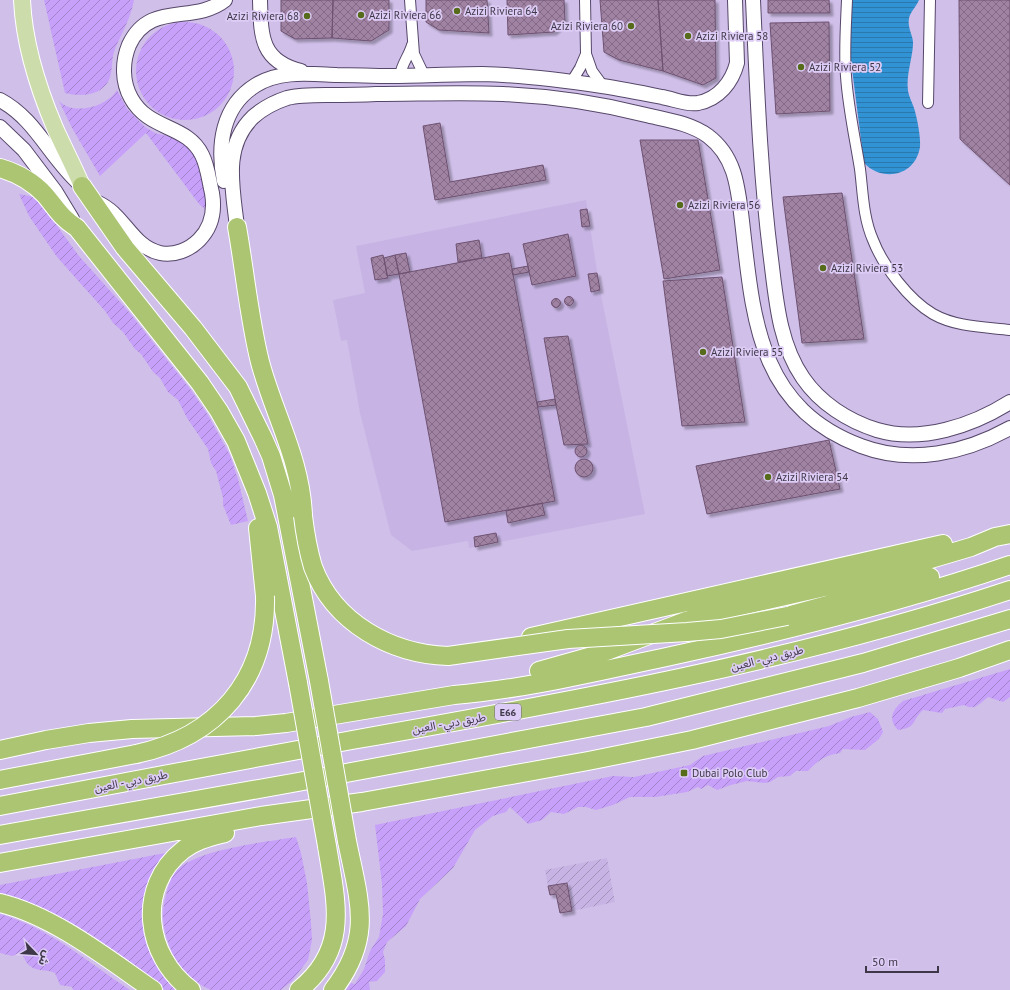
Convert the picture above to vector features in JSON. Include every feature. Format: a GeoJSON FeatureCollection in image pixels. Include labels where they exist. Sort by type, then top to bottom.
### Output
{"type":"FeatureCollection","features":[{"type":"Feature","properties":{"kind":"highway"},"geometry":{"type":"LineString","coordinates":[[0,168],[21,176],[35,185],[45,195],[58,213],[77,228],[210,396],[236,441],[257,493],[270,534],[336,899],[336,927],[328,953],[314,975],[299,990]]}},
{"type":"Feature","properties":{"kind":"highway"},"geometry":{"type":"LineString","coordinates":[[87,194],[125,248],[193,328],[261,416],[284,462],[303,516]]}},
{"type":"Feature","properties":{"kind":"highway"},"geometry":{"type":"LineString","coordinates":[[237,227],[256,344],[267,385],[292,453],[301,486],[303,516],[310,556],[319,580],[333,602],[356,624],[382,640],[396,646],[432,656],[448,656],[568,639],[721,629],[787,616],[1010,555]]}},
{"type":"Feature","properties":{"kind":"highway"},"geometry":{"type":"LineString","coordinates":[[238,387],[271,456],[290,528],[358,896],[360,931],[356,948],[351,963],[333,990]]}},
{"type":"Feature","properties":{"kind":"highway"},"geometry":{"type":"LineString","coordinates":[[0,780],[162,748],[187,737],[210,722],[229,704],[246,678],[259,649],[264,625],[265,596],[257,493]]}},
{"type":"Feature","properties":{"kind":"highway"},"geometry":{"type":"LineString","coordinates":[[478,652],[501,644],[968,538],[1003,536]]}},
{"type":"Feature","properties":{"kind":"highway"},"geometry":{"type":"LineString","coordinates":[[454,695],[483,684],[569,664],[686,621],[724,610],[873,576],[1003,536]]}},
{"type":"Feature","properties":{"kind":"highway"},"geometry":{"type":"LineString","coordinates":[[0,750],[89,733],[132,729],[256,726],[286,723],[536,683],[622,667],[751,638],[873,607],[1010,565]]}},
{"type":"Feature","properties":{"kind":"highway","name":"طريق دبي - العين"},"geometry":{"type":"LineString","coordinates":[[0,806],[606,694],[742,665],[898,625],[1010,590]]}},
{"type":"Feature","properties":{"kind":"highway"},"geometry":{"type":"LineString","coordinates":[[0,835],[646,717],[863,663],[1010,619]]}},
{"type":"Feature","properties":{"kind":"highway"},"geometry":{"type":"LineString","coordinates":[[0,863],[261,816],[362,802],[692,740],[858,698],[959,668],[1010,650]]}},
{"type":"Feature","properties":{"kind":"highway"},"geometry":{"type":"LineString","coordinates":[[959,668],[1010,661]]}},
{"type":"Feature","properties":{"kind":"highway"},"geometry":{"type":"LineString","coordinates":[[191,990],[172,973],[164,960],[153,930],[152,901],[160,877],[174,857],[194,842],[206,837],[234,830],[261,816]]}},
{"type":"Feature","properties":{"kind":"highway"},"geometry":{"type":"LineString","coordinates":[[0,903],[26,912],[54,925],[80,940],[153,990]]}},
{"type":"Feature","properties":{"kind":"main road"},"geometry":{"type":"LineString","coordinates":[[22,0],[29,48],[39,87],[55,128],[87,194]]}},
{"type":"Feature","properties":{"kind":"street"},"geometry":{"type":"LineString","coordinates":[[0,100],[26,119],[64,169],[87,194],[115,215],[140,243],[153,251],[160,253],[172,253],[185,250],[196,243],[206,231],[214,208],[207,169],[203,156],[196,145],[186,136],[154,121],[140,110],[126,87],[124,78],[124,60],[134,36],[140,29],[155,18],[177,13],[199,12],[216,6],[225,0]]}},
{"type":"Feature","properties":{"kind":"street"},"geometry":{"type":"LineString","coordinates":[[260,0],[262,34],[270,54],[289,68],[312,74]]}},
{"type":"Feature","properties":{"kind":"street"},"geometry":{"type":"LineString","coordinates":[[410,0],[412,46],[417,62],[424,75]]}},
{"type":"Feature","properties":{"kind":"street"},"geometry":{"type":"LineString","coordinates":[[584,0],[586,54],[592,71],[603,86]]}},
{"type":"Feature","properties":{"kind":"street"},"geometry":{"type":"LineString","coordinates":[[237,227],[227,193],[222,161],[222,134],[230,111],[248,90],[265,80],[284,75],[312,74],[400,76],[515,75],[603,86],[690,104],[700,102],[717,94],[730,80],[737,63],[735,0]]}},
{"type":"Feature","properties":{"kind":"street"},"geometry":{"type":"LineString","coordinates":[[753,0],[760,159],[764,207],[779,316],[786,343],[802,378],[821,398],[844,416],[870,428],[898,434],[928,432],[958,426],[987,416],[1010,402]]}},
{"type":"Feature","properties":{"kind":"street"},"geometry":{"type":"LineString","coordinates":[[847,0],[845,55],[846,78],[860,170],[865,215],[873,242],[891,272],[902,285],[932,313],[958,323],[1010,330]]}},
{"type":"Feature","properties":{"kind":"street"},"geometry":{"type":"LineString","coordinates":[[928,103],[930,0]]}},
{"type":"Feature","properties":{"kind":"street"},"geometry":{"type":"LineString","coordinates":[[400,76],[401,69],[412,46]]}},
{"type":"Feature","properties":{"kind":"street"},"geometry":{"type":"LineString","coordinates":[[572,81],[586,54]]}},
{"type":"Feature","properties":{"kind":"street"},"geometry":{"type":"LineString","coordinates":[[237,227],[231,170],[235,145],[243,130],[254,116],[270,105],[289,98],[325,95],[504,94],[578,101],[619,108],[679,122],[694,128],[713,140],[728,157],[732,166],[738,189],[747,265],[758,330],[762,344],[774,371],[791,398],[801,409],[824,428],[843,439],[866,448],[898,455],[920,456],[948,453],[977,443],[1010,428]]}},
{"type":"Feature","properties":{"kind":"street"},"geometry":{"type":"LineString","coordinates":[[0,127],[7,132],[24,150],[63,203],[77,228]]}},
{"type":"Feature","properties":{"kind":"shaded area"},"geometry":{"type":"Polygon","coordinates":[[[44,0],[134,0],[129,19],[114,53],[110,77],[103,88],[91,94],[85,95],[65,93],[44,0]]]}},
{"type":"Feature","properties":{"kind":"shaded area"},"geometry":{"type":"Polygon","coordinates":[[[185,22],[204,25],[220,36],[231,52],[234,71],[231,90],[220,106],[204,117],[185,120],[166,117],[150,106],[139,90],[136,71],[139,52],[150,36],[166,25],[185,22]]]}},
{"type":"Feature","properties":{"kind":"shaded area"},"geometry":{"type":"Polygon","coordinates":[[[117,90],[127,109],[145,127],[155,133],[178,139],[192,149],[201,160],[209,201],[207,211],[199,204],[146,133],[100,176],[72,128],[59,101],[62,104],[72,108],[87,108],[101,104],[117,90]]]}},
{"type":"Feature","properties":{"kind":"shaded area"},"geometry":{"type":"Polygon","coordinates":[[[19,194],[34,197],[47,212],[79,256],[129,312],[191,390],[208,415],[230,455],[238,479],[248,521],[231,525],[223,505],[223,498],[216,471],[211,463],[208,449],[187,418],[178,400],[168,392],[160,378],[153,372],[123,332],[113,323],[105,311],[57,257],[29,216],[19,194]]]}},
{"type":"Feature","properties":{"kind":"shaded area"},"geometry":{"type":"Polygon","coordinates":[[[586,200],[600,290],[645,514],[469,548],[468,541],[412,551],[391,535],[360,413],[347,340],[341,341],[333,300],[365,293],[356,246],[586,200]]]}},
{"type":"Feature","properties":{"kind":"shaded area"},"geometry":{"type":"Polygon","coordinates":[[[1010,669],[1010,697],[1003,702],[988,697],[974,707],[964,705],[945,709],[942,713],[923,710],[911,726],[904,729],[898,730],[893,722],[892,718],[894,711],[903,701],[1010,669]]]}},
{"type":"Feature","properties":{"kind":"shaded area"},"geometry":{"type":"Polygon","coordinates":[[[870,712],[878,719],[883,732],[879,739],[865,750],[843,749],[840,753],[830,755],[822,759],[808,771],[796,771],[790,776],[778,777],[770,782],[764,783],[747,781],[717,790],[708,785],[701,789],[698,787],[687,792],[656,797],[630,797],[613,805],[596,810],[586,807],[578,807],[564,814],[551,812],[542,820],[528,824],[510,807],[506,812],[493,816],[475,830],[453,868],[420,899],[406,926],[387,942],[383,952],[385,972],[377,981],[369,982],[370,990],[346,990],[351,983],[355,984],[364,969],[370,951],[379,937],[383,914],[382,884],[375,825],[613,776],[634,777],[690,765],[703,756],[829,726],[851,717],[870,712]]]}},
{"type":"Feature","properties":{"kind":"shaded area"},"geometry":{"type":"Polygon","coordinates":[[[296,837],[307,883],[311,923],[312,940],[308,960],[292,981],[281,990],[211,990],[202,986],[182,969],[169,945],[163,916],[165,900],[171,878],[177,870],[200,857],[251,844],[296,837]]]}},
{"type":"Feature","properties":{"kind":"shaded area"},"geometry":{"type":"Polygon","coordinates":[[[165,853],[154,871],[146,895],[149,945],[157,966],[177,990],[165,990],[136,968],[32,905],[0,894],[0,885],[165,853]]]}},
{"type":"Feature","properties":{"kind":"shaded area"},"geometry":{"type":"Polygon","coordinates":[[[607,858],[615,902],[572,911],[567,883],[548,886],[545,870],[607,858]]]}},
{"type":"Feature","properties":{"kind":"shaded area"},"geometry":{"type":"Polygon","coordinates":[[[0,914],[18,920],[51,937],[130,990],[73,990],[72,987],[60,985],[55,973],[36,969],[30,966],[21,953],[12,956],[0,953],[0,914]]]}},
{"type":"Feature","properties":{"kind":"water"},"geometry":{"type":"Polygon","coordinates":[[[852,0],[919,0],[909,18],[913,45],[908,73],[908,93],[914,108],[920,138],[920,147],[917,157],[912,165],[897,173],[880,173],[871,169],[864,163],[851,61],[850,40],[852,0]]]}},
{"type":"Feature","properties":{"kind":"building","name":"Azizi Riviera 68"},"geometry":{"type":"Polygon","coordinates":[[[281,0],[333,0],[332,38],[295,39],[281,31],[281,0]]]}},
{"type":"Feature","properties":{"kind":"building","name":"Azizi Riviera 66"},"geometry":{"type":"Polygon","coordinates":[[[333,0],[389,0],[389,30],[371,41],[332,38],[333,0]]]}},
{"type":"Feature","properties":{"kind":"building","name":"Azizi Riviera 64"},"geometry":{"type":"Polygon","coordinates":[[[426,0],[487,0],[489,33],[439,30],[426,22],[426,0]]]}},
{"type":"Feature","properties":{"kind":"building"},"geometry":{"type":"Polygon","coordinates":[[[507,0],[564,0],[565,21],[554,32],[508,35],[507,0]]]}},
{"type":"Feature","properties":{"kind":"building","name":"Azizi Riviera 60"},"geometry":{"type":"Polygon","coordinates":[[[600,0],[658,0],[663,71],[619,60],[604,52],[600,0]]]}},
{"type":"Feature","properties":{"kind":"building","name":"Azizi Riviera 58"},"geometry":{"type":"Polygon","coordinates":[[[658,0],[715,0],[716,78],[703,85],[663,71],[658,0]]]}},
{"type":"Feature","properties":{"kind":"building"},"geometry":{"type":"Polygon","coordinates":[[[768,0],[829,0],[830,13],[768,13],[768,0]]]}},
{"type":"Feature","properties":{"kind":"building"},"geometry":{"type":"Polygon","coordinates":[[[959,0],[1010,0],[1010,185],[960,139],[959,0]]]}},
{"type":"Feature","properties":{"kind":"building","name":"Azizi Riviera 52"},"geometry":{"type":"Polygon","coordinates":[[[829,22],[830,111],[776,114],[770,23],[829,22]]]}},
{"type":"Feature","properties":{"kind":"building"},"geometry":{"type":"Polygon","coordinates":[[[440,123],[450,182],[543,165],[546,180],[435,200],[423,126],[440,123]]]}},
{"type":"Feature","properties":{"kind":"building","name":"Azizi Riviera 56"},"geometry":{"type":"Polygon","coordinates":[[[640,140],[698,140],[720,270],[664,279],[640,140]]]}},
{"type":"Feature","properties":{"kind":"building","name":"Azizi Riviera 53"},"geometry":{"type":"Polygon","coordinates":[[[842,193],[864,339],[802,343],[783,197],[842,193]]]}},
{"type":"Feature","properties":{"kind":"building"},"geometry":{"type":"Polygon","coordinates":[[[587,209],[590,226],[582,227],[580,210],[587,209]]]}},
{"type":"Feature","properties":{"kind":"building"},"geometry":{"type":"Polygon","coordinates":[[[568,234],[576,276],[532,285],[523,244],[568,234]]]}},
{"type":"Feature","properties":{"kind":"building"},"geometry":{"type":"Polygon","coordinates":[[[479,240],[482,258],[458,262],[456,244],[479,240]]]}},
{"type":"Feature","properties":{"kind":"building"},"geometry":{"type":"Polygon","coordinates":[[[406,253],[410,272],[399,274],[395,255],[406,253]]]}},
{"type":"Feature","properties":{"kind":"building"},"geometry":{"type":"Polygon","coordinates":[[[509,253],[555,501],[445,522],[399,274],[509,253]]]}},
{"type":"Feature","properties":{"kind":"building"},"geometry":{"type":"Polygon","coordinates":[[[383,255],[388,278],[375,280],[371,258],[383,255]]]}},
{"type":"Feature","properties":{"kind":"building"},"geometry":{"type":"Polygon","coordinates":[[[395,255],[399,274],[387,276],[384,258],[395,255]]]}},
{"type":"Feature","properties":{"kind":"building"},"geometry":{"type":"Polygon","coordinates":[[[528,266],[529,272],[513,275],[512,269],[528,266]]]}},
{"type":"Feature","properties":{"kind":"building"},"geometry":{"type":"Polygon","coordinates":[[[597,273],[600,290],[591,292],[588,274],[597,273]]]}},
{"type":"Feature","properties":{"kind":"building","name":"Azizi Riviera 55"},"geometry":{"type":"Polygon","coordinates":[[[722,277],[745,422],[682,426],[663,281],[722,277]]]}},
{"type":"Feature","properties":{"kind":"building"},"geometry":{"type":"Polygon","coordinates":[[[569,296],[574,301],[569,306],[564,301],[569,296]]]}},
{"type":"Feature","properties":{"kind":"building"},"geometry":{"type":"Polygon","coordinates":[[[556,298],[561,303],[556,308],[551,303],[556,298]]]}},
{"type":"Feature","properties":{"kind":"building"},"geometry":{"type":"Polygon","coordinates":[[[568,336],[588,444],[564,445],[556,405],[544,338],[568,336]]]}},
{"type":"Feature","properties":{"kind":"building"},"geometry":{"type":"Polygon","coordinates":[[[555,399],[556,405],[538,407],[537,402],[555,399]]]}},
{"type":"Feature","properties":{"kind":"building","name":"Azizi Riviera 54"},"geometry":{"type":"Polygon","coordinates":[[[829,440],[840,489],[707,514],[696,466],[829,440]]]}},
{"type":"Feature","properties":{"kind":"building"},"geometry":{"type":"Polygon","coordinates":[[[579,445],[583,445],[587,451],[583,457],[579,457],[575,453],[575,449],[579,445]]]}},
{"type":"Feature","properties":{"kind":"building"},"geometry":{"type":"Polygon","coordinates":[[[580,459],[588,459],[593,464],[591,475],[588,477],[580,477],[575,472],[575,464],[580,459]]]}},
{"type":"Feature","properties":{"kind":"building"},"geometry":{"type":"Polygon","coordinates":[[[542,503],[545,515],[508,523],[506,511],[542,503]]]}},
{"type":"Feature","properties":{"kind":"building"},"geometry":{"type":"Polygon","coordinates":[[[496,533],[498,542],[475,547],[474,537],[496,533]]]}},
{"type":"Feature","properties":{"kind":"building"},"geometry":{"type":"Polygon","coordinates":[[[567,883],[572,911],[560,913],[556,894],[550,895],[548,886],[567,883]]]}},
{"type":"Feature","properties":{"kind":"place","name":"Azizi Riviera 64"},"geometry":{"type":"Point","coordinates":[457,11]}},
{"type":"Feature","properties":{"kind":"place","name":"Azizi Riviera 66"},"geometry":{"type":"Point","coordinates":[361,15]}},
{"type":"Feature","properties":{"kind":"place","name":"Azizi Riviera 68"},"geometry":{"type":"Point","coordinates":[307,16]}},
{"type":"Feature","properties":{"kind":"place","name":"Azizi Riviera 60"},"geometry":{"type":"Point","coordinates":[631,26]}},
{"type":"Feature","properties":{"kind":"place","name":"Azizi Riviera 58"},"geometry":{"type":"Point","coordinates":[688,36]}},
{"type":"Feature","properties":{"kind":"place","name":"Azizi Riviera 52"},"geometry":{"type":"Point","coordinates":[801,67]}},
{"type":"Feature","properties":{"kind":"place","name":"Azizi Riviera 56"},"geometry":{"type":"Point","coordinates":[680,205]}},
{"type":"Feature","properties":{"kind":"place","name":"Azizi Riviera 53"},"geometry":{"type":"Point","coordinates":[823,268]}},
{"type":"Feature","properties":{"kind":"place","name":"Azizi Riviera 55"},"geometry":{"type":"Point","coordinates":[703,352]}},
{"type":"Feature","properties":{"kind":"place","name":"Azizi Riviera 54"},"geometry":{"type":"Point","coordinates":[768,477]}},
{"type":"Feature","properties":{"kind":"place","name":"Dubai Polo Club"},"geometry":{"type":"Point","coordinates":[684,773]}}]}
